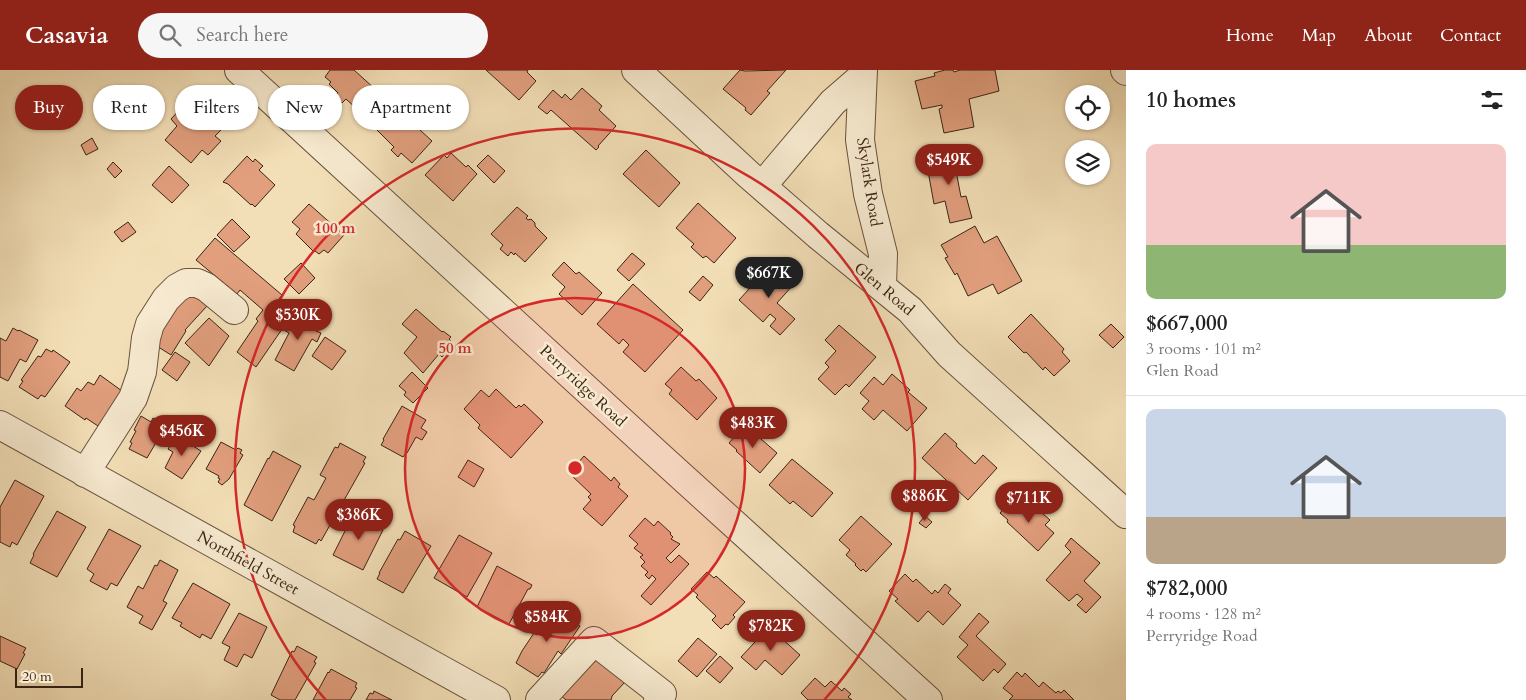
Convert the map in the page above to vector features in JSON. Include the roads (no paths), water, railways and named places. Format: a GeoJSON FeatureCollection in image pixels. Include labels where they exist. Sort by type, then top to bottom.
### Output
{"type":"FeatureCollection","features":[{"type":"Feature","properties":{"kind":"street","name":"Perryridge Road"},"geometry":{"type":"LineString","coordinates":[[239,70],[649,447],[928,700]]}},
{"type":"Feature","properties":{"kind":"street","name":"Glen Road"},"geometry":{"type":"LineString","coordinates":[[636,70],[762,186],[818,235],[910,310],[949,354],[1126,514]]}},
{"type":"Feature","properties":{"kind":"street","name":"Skylark Road"},"geometry":{"type":"LineString","coordinates":[[762,186],[833,102],[862,73]]}},
{"type":"Feature","properties":{"kind":"street","name":"Skylark Road"},"geometry":{"type":"LineString","coordinates":[[862,73],[860,140],[868,194],[883,254],[882,286]]}},
{"type":"Feature","properties":{"kind":"street"},"geometry":{"type":"LineString","coordinates":[[85,473],[133,398],[142,372],[146,338],[150,324],[166,299],[177,288],[186,283],[196,283],[206,287],[234,310]]}},
{"type":"Feature","properties":{"kind":"street","name":"Northfield Street"},"geometry":{"type":"LineString","coordinates":[[0,426],[496,700]]}},
{"type":"Feature","properties":{"kind":"street"},"geometry":{"type":"LineString","coordinates":[[540,700],[594,641],[662,694],[658,700]]}}]}
